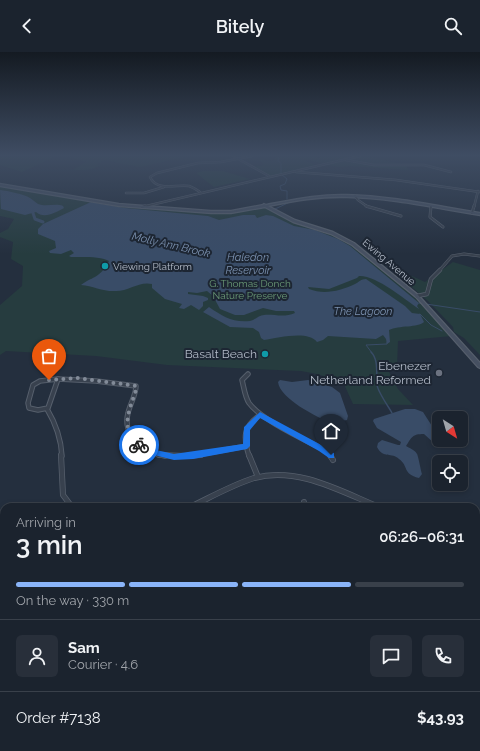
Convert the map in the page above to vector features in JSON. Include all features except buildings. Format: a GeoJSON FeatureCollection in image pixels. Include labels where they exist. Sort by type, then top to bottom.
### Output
{"type":"FeatureCollection","features":[{"type":"Feature","properties":{"kind":"main road"},"geometry":{"type":"LineString","coordinates":[[22,189],[113,204],[216,213],[231,212],[314,197],[355,196],[380,198],[480,214]]}},
{"type":"Feature","properties":{"kind":"main road","name":"Ewing Avenue"},"geometry":{"type":"LineString","coordinates":[[264,205],[294,222],[332,233],[349,241],[417,296],[480,366]]}},
{"type":"Feature","properties":{"kind":"street"},"geometry":{"type":"LineString","coordinates":[[126,193],[147,193],[159,189]]}},
{"type":"Feature","properties":{"kind":"street"},"geometry":{"type":"LineString","coordinates":[[194,189],[200,192]]}},
{"type":"Feature","properties":{"kind":"street"},"geometry":{"type":"LineString","coordinates":[[142,207],[216,189]]}},
{"type":"Feature","properties":{"kind":"street"},"geometry":{"type":"LineString","coordinates":[[461,189],[479,191],[472,213]]}},
{"type":"Feature","properties":{"kind":"street"},"geometry":{"type":"LineString","coordinates":[[355,196],[357,201],[363,205],[401,216]]}},
{"type":"Feature","properties":{"kind":"street"},"geometry":{"type":"LineString","coordinates":[[431,206],[430,217],[443,227]]}},
{"type":"Feature","properties":{"kind":"street"},"geometry":{"type":"LineString","coordinates":[[417,296],[427,294],[431,279],[442,269],[452,256],[464,254],[480,256]]}},
{"type":"Feature","properties":{"kind":"street"},"geometry":{"type":"LineString","coordinates":[[248,374],[242,380],[244,394],[248,403],[260,415],[328,452],[333,460]]}},
{"type":"Feature","properties":{"kind":"street"},"geometry":{"type":"LineString","coordinates":[[58,379],[51,403],[47,409],[34,411],[29,408],[28,403],[33,385],[41,381],[58,379],[78,378],[136,386],[126,420],[135,442],[145,450],[174,457],[193,456],[247,446]]}},
{"type":"Feature","properties":{"kind":"street"},"geometry":{"type":"LineString","coordinates":[[47,409],[54,421],[61,442],[63,495],[69,503]]}},
{"type":"Feature","properties":{"kind":"street"},"geometry":{"type":"LineString","coordinates":[[258,478],[251,462],[247,446],[246,429],[260,415]]}},
{"type":"Feature","properties":{"kind":"street"},"geometry":{"type":"LineString","coordinates":[[198,503],[258,478],[297,476],[369,503]]}},
{"type":"Feature","properties":{"kind":"green space","name":"G. Thomas Donch Nature Preserve"},"geometry":{"type":"Polygon","coordinates":[[[0,189],[22,189],[108,203],[211,212],[231,212],[264,205],[290,220],[345,239],[417,296],[452,336],[398,341],[397,367],[388,370],[398,389],[413,405],[353,404],[343,382],[301,371],[167,365],[96,356],[6,351],[0,355],[0,305],[22,286],[23,266],[11,259],[13,242],[0,237],[0,233],[8,229],[14,219],[0,216],[0,189]]]}},
{"type":"Feature","properties":{"kind":"green space"},"geometry":{"type":"Polygon","coordinates":[[[453,262],[480,270],[480,355],[464,338],[454,332],[453,327],[428,301],[398,275],[401,271],[425,282],[453,262]]]}},
{"type":"Feature","properties":{"kind":"water"},"geometry":{"type":"Polygon","coordinates":[[[0,190],[24,195],[38,204],[60,205],[64,208],[46,215],[36,212],[25,215],[1,209],[0,190]]]}},
{"type":"Feature","properties":{"kind":"water","name":"Haledon Reservoir"},"geometry":{"type":"Polygon","coordinates":[[[91,202],[125,208],[208,216],[219,220],[243,215],[255,215],[257,218],[266,215],[273,216],[294,226],[315,230],[338,239],[350,246],[419,303],[417,306],[419,309],[382,283],[366,277],[359,276],[329,289],[308,287],[309,289],[326,292],[344,289],[366,279],[405,306],[412,313],[420,314],[424,322],[417,325],[398,327],[389,330],[390,342],[387,344],[383,335],[376,339],[328,336],[317,342],[313,338],[307,336],[292,336],[264,340],[261,338],[259,332],[253,328],[230,327],[203,312],[209,307],[233,320],[250,321],[262,315],[283,316],[295,313],[294,311],[276,311],[263,308],[244,315],[235,315],[220,309],[213,296],[207,291],[197,293],[188,292],[188,294],[208,298],[208,300],[203,302],[203,306],[199,310],[191,305],[184,309],[179,308],[182,304],[165,299],[152,288],[152,284],[147,283],[121,291],[103,290],[81,285],[99,274],[106,267],[109,261],[106,259],[71,257],[69,256],[74,253],[71,250],[61,254],[50,253],[49,251],[56,248],[55,241],[38,234],[38,229],[43,224],[91,202]]]}},
{"type":"Feature","properties":{"kind":"water"},"geometry":{"type":"Polygon","coordinates":[[[280,380],[292,382],[308,380],[332,387],[340,393],[348,416],[347,420],[331,423],[300,407],[285,395],[278,382],[280,380]]]}},
{"type":"Feature","properties":{"kind":"water"},"geometry":{"type":"Polygon","coordinates":[[[405,409],[415,409],[423,412],[432,426],[432,441],[424,434],[415,435],[406,446],[415,451],[417,455],[422,474],[419,478],[410,474],[404,464],[396,457],[379,451],[377,447],[378,443],[382,440],[398,445],[400,445],[401,442],[377,428],[373,421],[374,419],[405,409]]]}},
{"type":"Feature","properties":{"kind":"waterway"},"geometry":{"type":"LineString","coordinates":[[281,189],[287,191],[287,199]]}},
{"type":"Feature","properties":{"kind":"waterway"},"geometry":{"type":"LineString","coordinates":[[275,209],[290,202]]}},
{"type":"Feature","properties":{"kind":"waterway"},"geometry":{"type":"LineString","coordinates":[[33,213],[35,219],[43,222]]}},
{"type":"Feature","properties":{"kind":"waterway"},"geometry":{"type":"LineString","coordinates":[[419,303],[480,312]]}},
{"type":"Feature","properties":{"kind":"waterway"},"geometry":{"type":"LineString","coordinates":[[420,314],[431,325],[442,331]]}},
{"type":"Feature","properties":{"kind":"waterway","name":"Molly Ann Brook"},"geometry":{"type":"LineString","coordinates":[[372,353],[366,345],[387,344],[387,342]]}},
{"type":"Feature","properties":{"kind":"waterway","name":"Molly Ann Brook"},"geometry":{"type":"LineString","coordinates":[[372,353],[374,355],[377,367],[377,385],[392,413]]}},
{"type":"Feature","properties":{"kind":"way so far"},"geometry":{"type":"LineString","coordinates":[[49,380],[78,378],[136,386],[126,420],[135,442],[139,445]]}},
{"type":"Feature","properties":{"kind":"place","name":"Viewing Platform"},"geometry":{"type":"Point","coordinates":[105,266]}},
{"type":"Feature","properties":{"kind":"place","name":"Basalt Beach"},"geometry":{"type":"Point","coordinates":[265,354]}},
{"type":"Feature","properties":{"kind":"place","name":"Ebenezer Netherland Reformed"},"geometry":{"type":"Point","coordinates":[439,373]}},
{"type":"Feature","properties":{"kind":"route"},"geometry":{"type":"LineString","coordinates":[[139,445],[145,450],[174,457],[193,456],[247,446],[245,437],[246,429],[254,419],[260,415],[331,455]]}},
{"type":"Feature","properties":{"kind":"water label","name":"The Lagoon"},"geometry":{"type":"Point","coordinates":[363,311]}}]}
